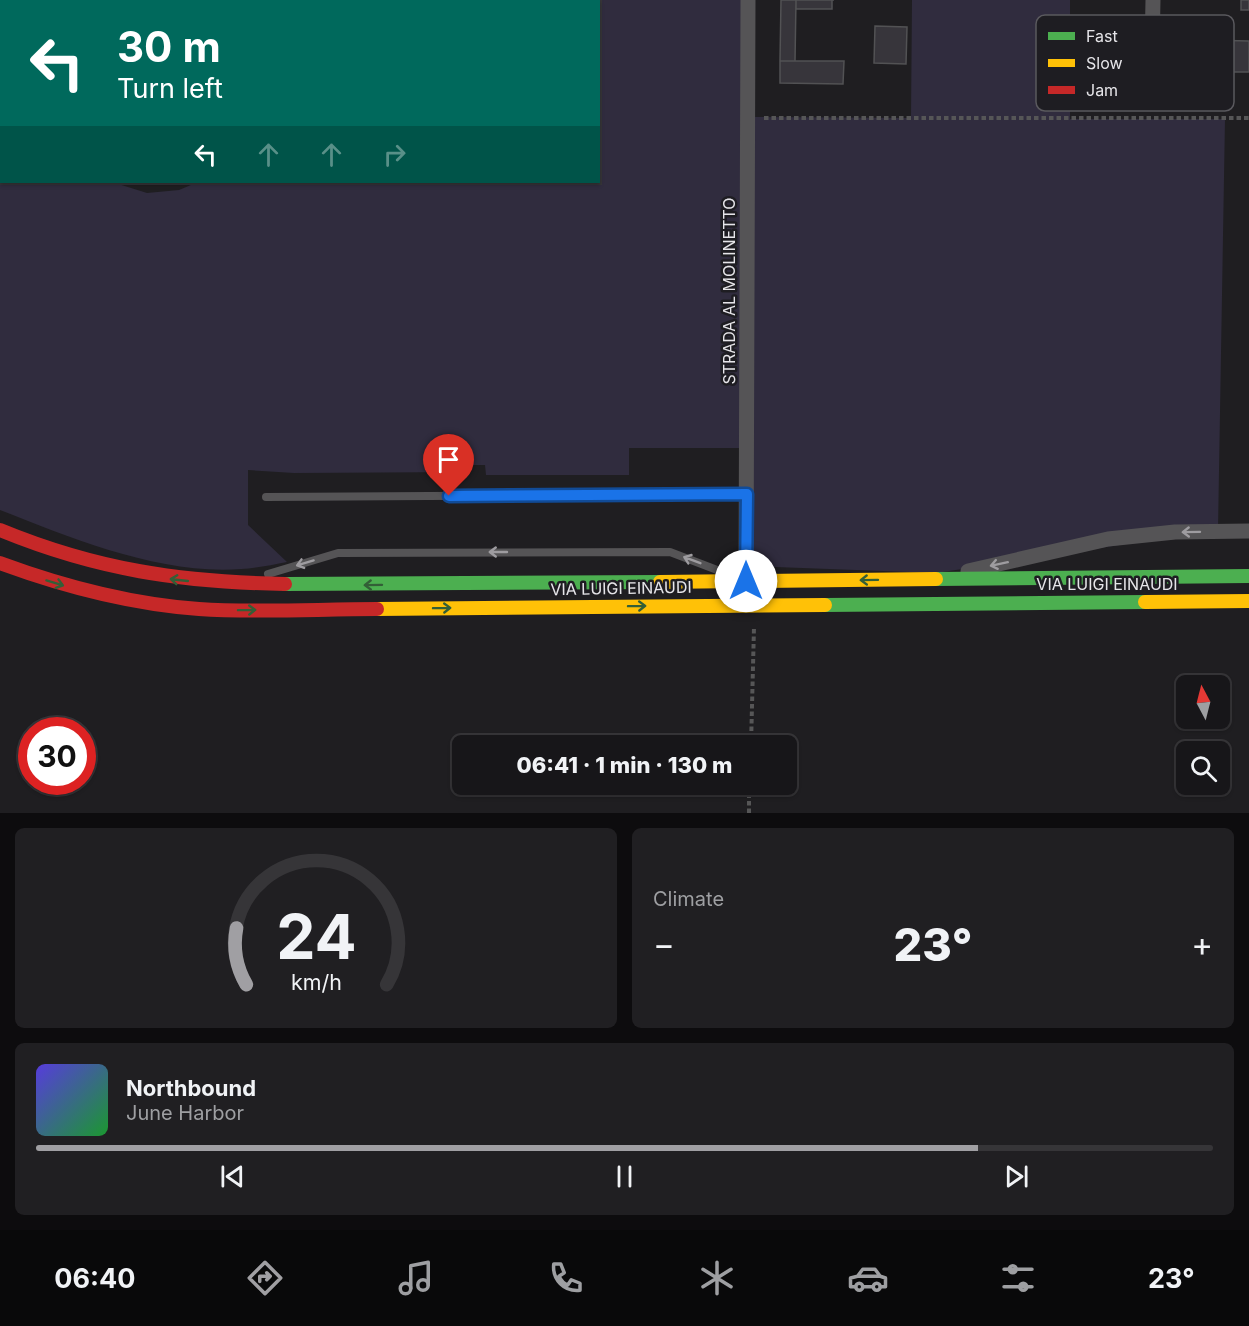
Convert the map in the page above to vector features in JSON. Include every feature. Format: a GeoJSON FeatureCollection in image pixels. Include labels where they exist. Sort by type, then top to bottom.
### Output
{"type":"FeatureCollection","features":[{"type":"Feature","properties":{"kind":"main road","name":"VIA LUIGI EINAUDI"},"geometry":{"type":"LineString","coordinates":[[0,530],[97,565],[148,576],[237,583],[368,585],[1249,576]]}},
{"type":"Feature","properties":{"kind":"main road","name":"VIA LUIGI EINAUDI"},"geometry":{"type":"LineString","coordinates":[[0,563],[88,593],[183,609],[1249,601]]}},
{"type":"Feature","properties":{"kind":"street","name":"STRADA AL MOLINETTO"},"geometry":{"type":"LineString","coordinates":[[746,581],[748,0]]}},
{"type":"Feature","properties":{"kind":"street"},"geometry":{"type":"LineString","coordinates":[[1153,0],[1153,15]]}},
{"type":"Feature","properties":{"kind":"street","name":"VIA LUIGI EINAUDI"},"geometry":{"type":"LineString","coordinates":[[928,579],[1108,539],[1175,532],[1249,531]]}},
{"type":"Feature","properties":{"kind":"lane"},"geometry":{"type":"LineString","coordinates":[[266,496],[747,494]]}},
{"type":"Feature","properties":{"kind":"lane"},"geometry":{"type":"LineString","coordinates":[[237,583],[338,553],[409,552],[670,552],[746,581]]}},
{"type":"Feature","properties":{"kind":"path"},"geometry":{"type":"LineString","coordinates":[[748,118],[1249,118]]}},
{"type":"Feature","properties":{"kind":"path"},"geometry":{"type":"LineString","coordinates":[[751,735],[755,605]]}},
{"type":"Feature","properties":{"kind":"path"},"geometry":{"type":"LineString","coordinates":[[748,813],[749,795]]}},
{"type":"Feature","properties":{"kind":"shaded area"},"geometry":{"type":"Polygon","coordinates":[[[600,0],[745,0],[745,117],[911,118],[912,0],[1070,0],[1070,15],[1036,15],[1036,111],[1070,111],[1070,119],[1225,119],[1218,530],[936,573],[746,566],[745,448],[629,448],[629,475],[486,475],[485,465],[467,465],[467,472],[294,473],[248,470],[248,525],[287,562],[247,569],[210,569],[149,561],[87,543],[0,510],[0,183],[115,183],[147,193],[179,190],[196,183],[600,183],[600,0]]]}},
{"type":"Feature","properties":{"kind":"building"},"geometry":{"type":"Polygon","coordinates":[[[781,0],[796,0],[795,61],[780,61],[781,0]]]}},
{"type":"Feature","properties":{"kind":"building"},"geometry":{"type":"Polygon","coordinates":[[[796,0],[832,0],[832,9],[796,9],[796,0]]]}},
{"type":"Feature","properties":{"kind":"building"},"geometry":{"type":"Polygon","coordinates":[[[1241,0],[1249,0],[1249,10],[1241,10],[1241,0]]]}},
{"type":"Feature","properties":{"kind":"building"},"geometry":{"type":"Polygon","coordinates":[[[875,26],[907,27],[906,64],[874,63],[875,26]]]}},
{"type":"Feature","properties":{"kind":"building"},"geometry":{"type":"Polygon","coordinates":[[[1234,41],[1249,41],[1249,72],[1234,72],[1234,41]]]}},
{"type":"Feature","properties":{"kind":"building"},"geometry":{"type":"Polygon","coordinates":[[[780,61],[844,61],[843,84],[780,83],[780,61]]]}},
{"type":"Feature","properties":{"kind":"traffic: fast"},"geometry":{"type":"LineString","coordinates":[[936,579],[1249,576]]}},
{"type":"Feature","properties":{"kind":"traffic: fast"},"geometry":{"type":"LineString","coordinates":[[285,584],[660,582]]}},
{"type":"Feature","properties":{"kind":"traffic: fast"},"geometry":{"type":"LineString","coordinates":[[825,605],[1145,602]]}},
{"type":"Feature","properties":{"kind":"traffic: slow"},"geometry":{"type":"LineString","coordinates":[[660,582],[936,579]]}},
{"type":"Feature","properties":{"kind":"traffic: slow"},"geometry":{"type":"LineString","coordinates":[[1145,602],[1249,601]]}},
{"type":"Feature","properties":{"kind":"traffic: slow"},"geometry":{"type":"LineString","coordinates":[[377,609],[825,605]]}},
{"type":"Feature","properties":{"kind":"traffic: jam"},"geometry":{"type":"LineString","coordinates":[[0,530],[71,555],[140,571],[175,577],[285,584]]}},
{"type":"Feature","properties":{"kind":"traffic: jam"},"geometry":{"type":"LineString","coordinates":[[0,563],[49,580],[98,593],[174,607],[243,611],[377,609]]}},
{"type":"Feature","properties":{"kind":"route"},"geometry":{"type":"LineString","coordinates":[[449,496],[747,494],[746,581]]}}]}
